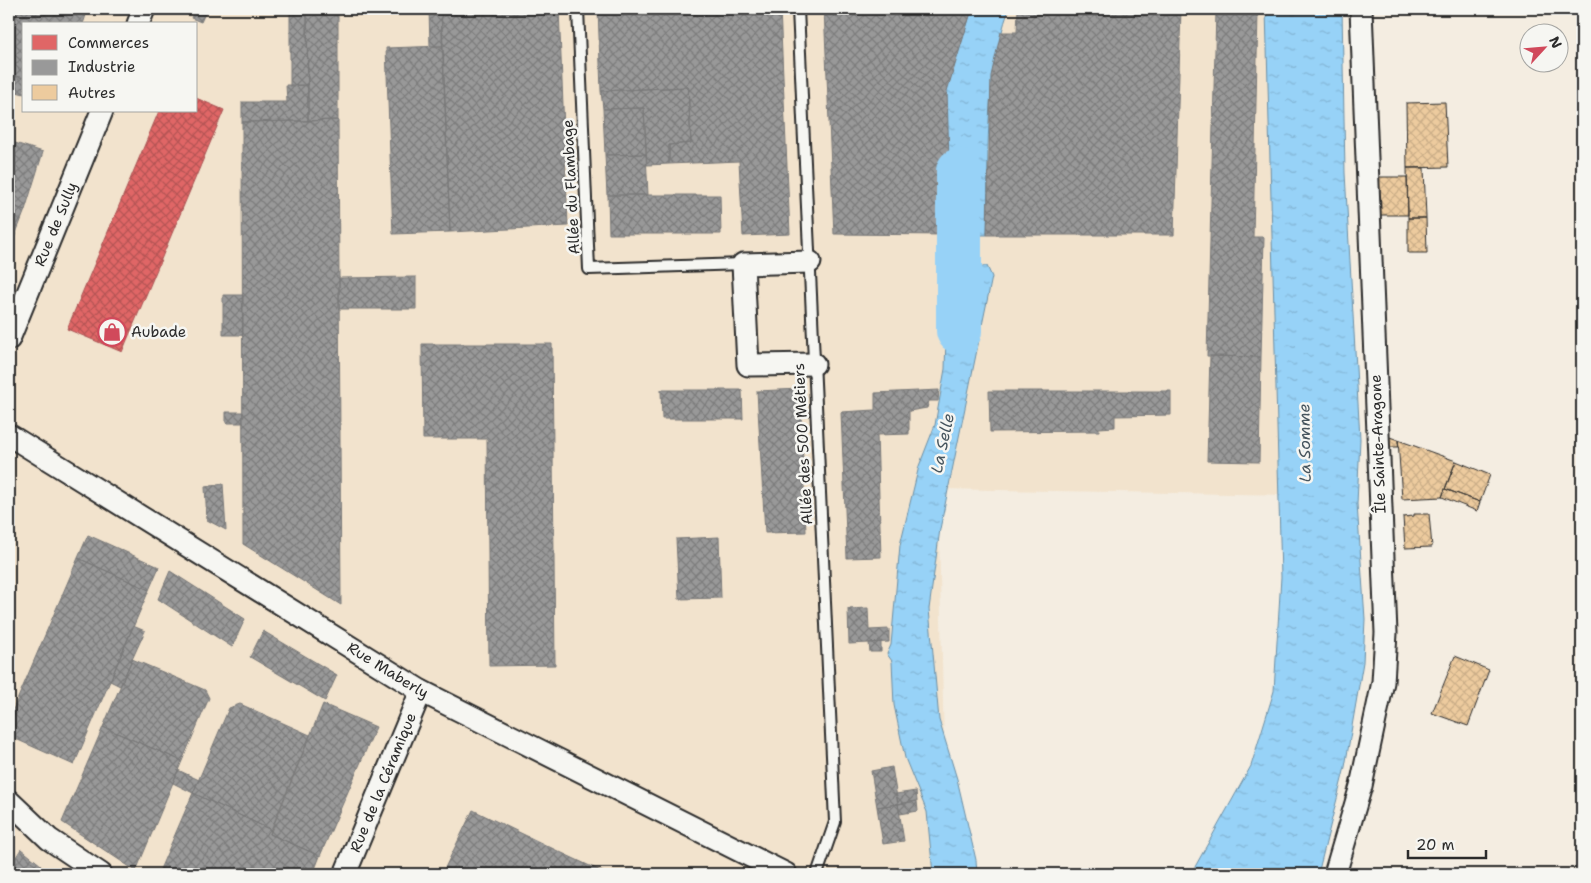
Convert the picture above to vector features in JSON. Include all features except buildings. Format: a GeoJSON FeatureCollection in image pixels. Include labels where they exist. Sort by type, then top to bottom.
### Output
{"type":"FeatureCollection","features":[{"type":"Feature","properties":{"kind":"street"},"geometry":{"type":"LineString","coordinates":[[139,22],[144,9]]}},
{"type":"Feature","properties":{"kind":"street","name":"Île Sainte-Aragone"},"geometry":{"type":"LineString","coordinates":[[1335,874],[1363,777],[1383,682],[1386,633],[1361,9]]}},
{"type":"Feature","properties":{"kind":"street","name":"Rue de Sully"},"geometry":{"type":"LineString","coordinates":[[9,339],[102,112]]}},
{"type":"Feature","properties":{"kind":"street"},"geometry":{"type":"LineString","coordinates":[[810,262],[743,264],[748,366],[814,364]]}},
{"type":"Feature","properties":{"kind":"street","name":"Rue Maberly"},"geometry":{"type":"LineString","coordinates":[[9,435],[421,691],[786,874]]}},
{"type":"Feature","properties":{"kind":"street","name":"Rue de la Céramique"},"geometry":{"type":"LineString","coordinates":[[345,874],[421,691]]}},
{"type":"Feature","properties":{"kind":"street"},"geometry":{"type":"LineString","coordinates":[[9,801],[49,839],[101,874]]}},
{"type":"Feature","properties":{"kind":"lane","name":"Allée du Flambage"},"geometry":{"type":"LineString","coordinates":[[578,9],[589,269],[743,264]]}},
{"type":"Feature","properties":{"kind":"lane","name":"Allée des 500 Métiers"},"geometry":{"type":"LineString","coordinates":[[798,9],[835,822],[817,874]]}},
{"type":"Feature","properties":{"kind":"shaded area"},"geometry":{"type":"Polygon","coordinates":[[[9,9],[1267,9],[1286,495],[938,489],[947,874],[9,874],[9,9]]]}},
{"type":"Feature","properties":{"kind":"water"},"geometry":{"type":"Polygon","coordinates":[[[972,9],[1009,9],[1001,36],[991,92],[987,235],[951,235],[946,91],[972,9]]]}},
{"type":"Feature","properties":{"kind":"water","name":"La Somme"},"geometry":{"type":"Polygon","coordinates":[[[1266,9],[1342,9],[1345,173],[1360,439],[1357,504],[1365,619],[1363,662],[1345,767],[1318,874],[1191,874],[1251,766],[1274,691],[1281,577],[1266,9]]]}},
{"type":"Feature","properties":{"kind":"water"},"geometry":{"type":"Polygon","coordinates":[[[987,266],[992,277],[940,529],[929,609],[939,720],[957,779],[976,860],[977,874],[933,874],[927,812],[905,758],[894,705],[892,661],[887,654],[891,645],[900,545],[919,466],[935,425],[945,369],[947,306],[955,267],[987,266]]]}},
{"type":"Feature","properties":{"kind":"waterway","name":"La Selle"},"geometry":{"type":"LineString","coordinates":[[959,171],[959,331]]}},
{"type":"Feature","properties":{"kind":"place","name":"Aubade"},"geometry":{"type":"Point","coordinates":[112,332]}}]}
